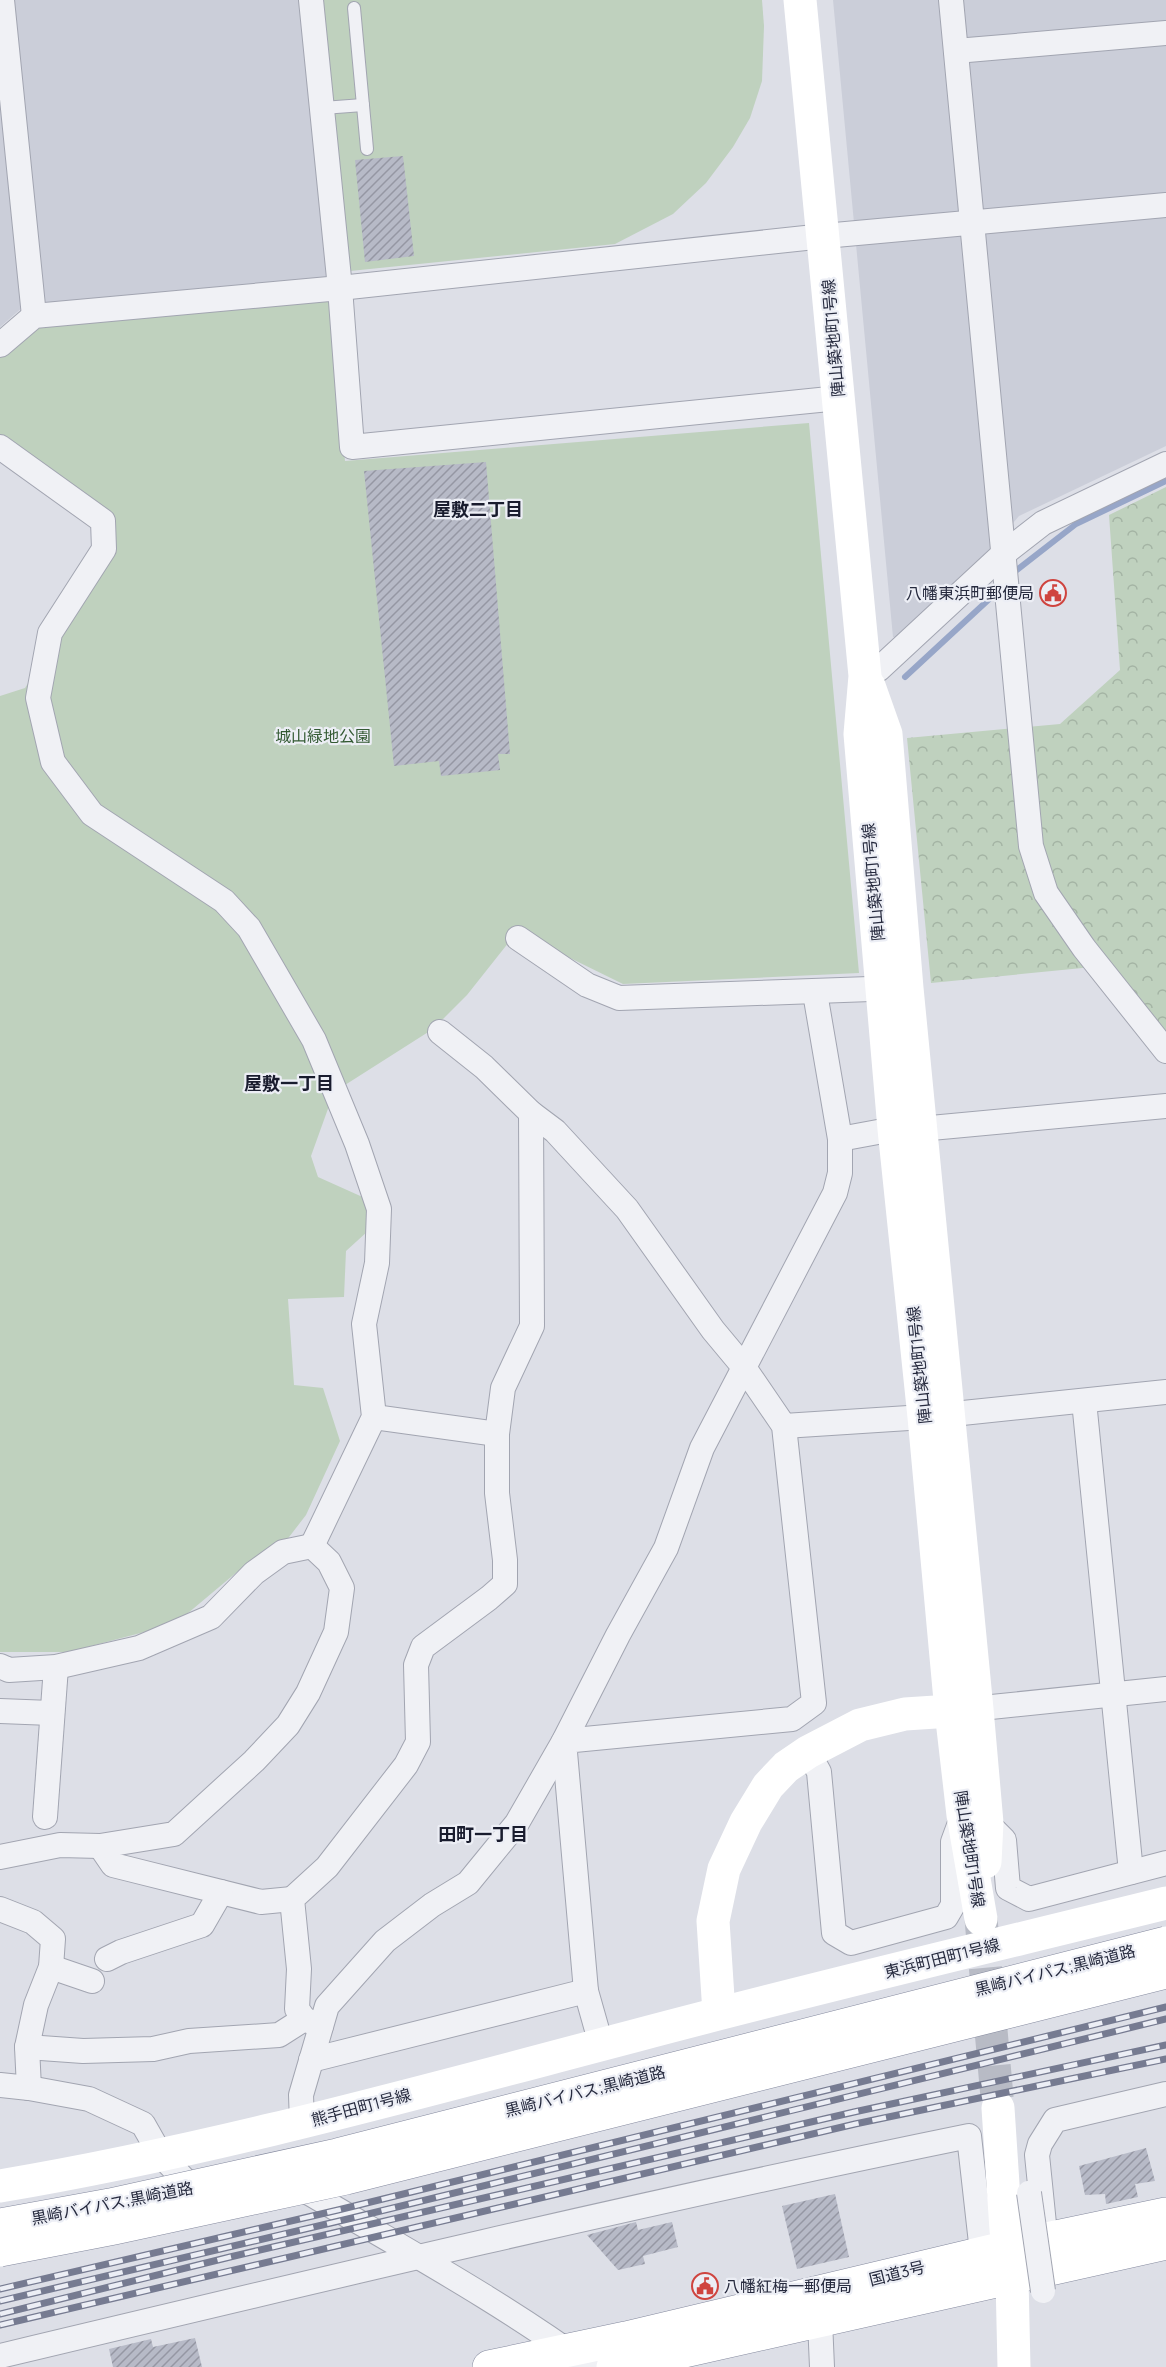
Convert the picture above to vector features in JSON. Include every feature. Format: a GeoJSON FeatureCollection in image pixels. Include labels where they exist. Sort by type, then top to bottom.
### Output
{"type":"FeatureCollection","features":[{"type":"Feature","properties":{"kind":"main road","name":"陣山築地町1号線"},"geometry":{"type":"LineString","coordinates":[[800,0],[865,676],[886,734],[894,988],[975,1819]]}},
{"type":"Feature","properties":{"kind":"main road"},"geometry":{"type":"LineString","coordinates":[[719,2013],[713,1921],[724,1869],[746,1822],[768,1786],[786,1767],[808,1752],[860,1725],[904,1714],[964,1710]]}},
{"type":"Feature","properties":{"kind":"main road","name":"東浜町田町1号線"},"geometry":{"type":"LineString","coordinates":[[719,2013],[1166,1903]]}},
{"type":"Feature","properties":{"kind":"main road","name":"黒崎バイパス;黒崎道路"},"geometry":{"type":"LineString","coordinates":[[0,2225],[110,2205],[338,2155],[1166,1943]]}},
{"type":"Feature","properties":{"kind":"main road","name":"黒崎バイパス;黒崎道路"},"geometry":{"type":"LineString","coordinates":[[0,2250],[346,2178],[1166,1972]]}},
{"type":"Feature","properties":{"kind":"main road","name":"熊手田町1号線"},"geometry":{"type":"LineString","coordinates":[[0,2186],[302,2123],[719,2013]]}},
{"type":"Feature","properties":{"kind":"main road"},"geometry":{"type":"LineString","coordinates":[[998,2108],[1001,2259],[1014,2367]]}},
{"type":"Feature","properties":{"kind":"main road","name":"国道3号"},"geometry":{"type":"LineString","coordinates":[[613,2367],[966,2286],[1001,2259],[1047,2238],[1166,2214]]}},
{"type":"Feature","properties":{"kind":"main road","name":"国道3号"},"geometry":{"type":"LineString","coordinates":[[489,2367],[579,2359],[1001,2259],[1166,2243]]}},
{"type":"Feature","properties":{"kind":"street"},"geometry":{"type":"LineString","coordinates":[[2,0],[34,316]]}},
{"type":"Feature","properties":{"kind":"street"},"geometry":{"type":"LineString","coordinates":[[311,0],[340,288],[352,447],[839,398]]}},
{"type":"Feature","properties":{"kind":"street"},"geometry":{"type":"LineString","coordinates":[[951,0],[1031,846],[1046,893],[1084,948],[1166,1051]]}},
{"type":"Feature","properties":{"kind":"street"},"geometry":{"type":"LineString","coordinates":[[956,51],[1166,33]]}},
{"type":"Feature","properties":{"kind":"street"},"geometry":{"type":"LineString","coordinates":[[0,345],[34,316],[340,288],[824,236],[1166,205]]}},
{"type":"Feature","properties":{"kind":"street"},"geometry":{"type":"LineString","coordinates":[[0,447],[103,521],[104,549],[50,633],[38,698],[53,762],[92,814],[224,901],[249,928],[314,1040],[357,1144],[379,1209],[377,1263],[364,1323],[374,1417],[312,1546]]}},
{"type":"Feature","properties":{"kind":"street"},"geometry":{"type":"LineString","coordinates":[[865,676],[879,669],[1043,523],[1166,464]]}},
{"type":"Feature","properties":{"kind":"street"},"geometry":{"type":"LineString","coordinates":[[518,938],[587,985],[620,998],[815,993],[894,988]]}},
{"type":"Feature","properties":{"kind":"street"},"geometry":{"type":"LineString","coordinates":[[27,2047],[83,2051],[153,2049],[189,2041],[279,2035],[312,2023],[385,1941],[432,1905],[468,1883],[517,1823],[564,1741],[666,1548],[702,1448],[835,1193],[840,1173],[840,1139],[815,993]]}},
{"type":"Feature","properties":{"kind":"street"},"geometry":{"type":"LineString","coordinates":[[440,1032],[484,1067],[531,1113],[555,1131],[627,1209],[713,1330],[743,1366],[784,1426],[814,1703],[792,1719],[564,1741]]}},
{"type":"Feature","properties":{"kind":"street"},"geometry":{"type":"LineString","coordinates":[[840,1139],[907,1129],[1166,1106]]}},
{"type":"Feature","properties":{"kind":"street"},"geometry":{"type":"LineString","coordinates":[[100,1846],[113,1866],[261,1902],[292,1899],[327,1868],[406,1765],[418,1742],[416,1665],[423,1647],[505,1584],[505,1560],[497,1493],[497,1434],[503,1388],[532,1326],[531,1113]]}},
{"type":"Feature","properties":{"kind":"street"},"geometry":{"type":"LineString","coordinates":[[784,1426],[937,1415],[1166,1392]]}},
{"type":"Feature","properties":{"kind":"street"},"geometry":{"type":"LineString","coordinates":[[1084,1401],[1131,1872]]}},
{"type":"Feature","properties":{"kind":"street"},"geometry":{"type":"LineString","coordinates":[[374,1417],[497,1434]]}},
{"type":"Feature","properties":{"kind":"street"},"geometry":{"type":"LineString","coordinates":[[0,1666],[9,1670],[56,1668],[139,1648],[211,1617],[254,1573],[283,1552],[312,1546]]}},
{"type":"Feature","properties":{"kind":"street"},"geometry":{"type":"LineString","coordinates":[[0,1857],[60,1845],[100,1846],[174,1834],[254,1761],[288,1725],[308,1693],[336,1632],[342,1588],[329,1562],[312,1546]]}},
{"type":"Feature","properties":{"kind":"street"},"geometry":{"type":"LineString","coordinates":[[45,1817],[56,1668]]}},
{"type":"Feature","properties":{"kind":"street"},"geometry":{"type":"LineString","coordinates":[[964,1710],[1166,1689]]}},
{"type":"Feature","properties":{"kind":"street"},"geometry":{"type":"LineString","coordinates":[[0,1711],[51,1713]]}},
{"type":"Feature","properties":{"kind":"street"},"geometry":{"type":"LineString","coordinates":[[564,1741],[586,1991],[600,2044]]}},
{"type":"Feature","properties":{"kind":"street"},"geometry":{"type":"LineString","coordinates":[[808,1752],[819,1772],[834,1934],[851,1943],[946,1917],[953,1905],[953,1842],[975,1819],[1004,1840],[1008,1888],[1029,1899],[1166,1863]]}},
{"type":"Feature","properties":{"kind":"street"},"geometry":{"type":"LineString","coordinates":[[107,1959],[121,1952],[202,1925],[221,1892]]}},
{"type":"Feature","properties":{"kind":"street"},"geometry":{"type":"LineString","coordinates":[[292,1899],[299,1969],[297,2008],[312,2023],[311,2060],[301,2095],[302,2123]]}},
{"type":"Feature","properties":{"kind":"street"},"geometry":{"type":"LineString","coordinates":[[0,1910],[33,1922],[53,1939],[51,1967],[36,2005],[27,2047],[29,2088]]}},
{"type":"Feature","properties":{"kind":"street"},"geometry":{"type":"LineString","coordinates":[[51,1967],[92,1981]]}},
{"type":"Feature","properties":{"kind":"street"},"geometry":{"type":"LineString","coordinates":[[311,2060],[586,1991]]}},
{"type":"Feature","properties":{"kind":"street"},"geometry":{"type":"LineString","coordinates":[[0,2085],[89,2099],[143,2124],[160,2154],[192,2188],[198,2199],[274,2183],[311,2194],[417,2256],[579,2359]]}},
{"type":"Feature","properties":{"kind":"street"},"geometry":{"type":"LineString","coordinates":[[1047,2238],[1037,2155],[1040,2144],[1055,2120],[1166,2094]]}},
{"type":"Feature","properties":{"kind":"street"},"geometry":{"type":"LineString","coordinates":[[0,2356],[417,2256],[969,2136],[1001,2259]]}},
{"type":"Feature","properties":{"kind":"street"},"geometry":{"type":"LineString","coordinates":[[1029,2193],[1043,2291]]}},
{"type":"Feature","properties":{"kind":"street"},"geometry":{"type":"LineString","coordinates":[[820,2321],[822,2367]]}},
{"type":"Feature","properties":{"kind":"lane"},"geometry":{"type":"LineString","coordinates":[[354,8],[367,149]]}},
{"type":"Feature","properties":{"kind":"lane"},"geometry":{"type":"LineString","coordinates":[[323,108],[363,105]]}},
{"type":"Feature","properties":{"kind":"shaded area"},"geometry":{"type":"Polygon","coordinates":[[[0,0],[301,0],[328,277],[23,307],[0,327],[0,0]]]}},
{"type":"Feature","properties":{"kind":"shaded area"},"geometry":{"type":"Polygon","coordinates":[[[833,0],[1166,0],[1166,446],[1019,516],[989,551],[901,638],[893,637],[833,0]]]}},
{"type":"Feature","properties":{"kind":"green space"},"geometry":{"type":"Polygon","coordinates":[[[323,0],[762,0],[764,26],[762,81],[750,118],[733,147],[706,183],[673,214],[615,244],[350,271],[323,0]]]}},
{"type":"Feature","properties":{"kind":"green space","name":"城山緑地公園"},"geometry":{"type":"Polygon","coordinates":[[[322,297],[333,305],[345,461],[809,423],[859,973],[623,984],[517,932],[467,995],[433,1029],[334,1092],[311,1156],[318,1177],[367,1199],[368,1231],[346,1251],[344,1297],[288,1299],[294,1385],[323,1388],[340,1441],[306,1515],[286,1541],[237,1572],[175,1624],[68,1652],[0,1652],[0,696],[25,688],[115,550],[0,437],[0,356],[37,325],[322,297]]]}},
{"type":"Feature","properties":{"kind":"green space"},"geometry":{"type":"Polygon","coordinates":[[[1166,487],[1166,1033],[1113,965],[931,983],[907,738],[1060,724],[1120,670],[1109,515],[1166,487]]]}},
{"type":"Feature","properties":{"kind":"building"},"geometry":{"type":"Polygon","coordinates":[[[403,156],[414,256],[365,262],[355,160],[403,156]]]}},
{"type":"Feature","properties":{"kind":"building"},"geometry":{"type":"Polygon","coordinates":[[[486,462],[510,754],[498,754],[500,770],[441,776],[439,761],[394,766],[364,471],[486,462]]]}},
{"type":"Feature","properties":{"kind":"building"},"geometry":{"type":"Polygon","coordinates":[[[1146,2148],[1155,2181],[1135,2184],[1138,2197],[1106,2204],[1105,2194],[1085,2195],[1079,2166],[1146,2148]]]}},
{"type":"Feature","properties":{"kind":"building"},"geometry":{"type":"Polygon","coordinates":[[[835,2194],[849,2257],[797,2269],[782,2206],[835,2194]]]}},
{"type":"Feature","properties":{"kind":"building"},"geometry":{"type":"Polygon","coordinates":[[[636,2222],[638,2230],[672,2222],[678,2247],[643,2256],[645,2264],[618,2270],[587,2235],[636,2222]]]}},
{"type":"Feature","properties":{"kind":"building"},"geometry":{"type":"Polygon","coordinates":[[[195,2338],[202,2367],[113,2367],[109,2349],[151,2339],[153,2347],[195,2338]]]}},
{"type":"Feature","properties":{"kind":"waterway"},"geometry":{"type":"LineString","coordinates":[[1013,573],[1076,524],[1166,481]]}},
{"type":"Feature","properties":{"kind":"waterway"},"geometry":{"type":"LineString","coordinates":[[905,677],[999,590]]}},
{"type":"Feature","properties":{"kind":"tunnel"},"geometry":{"type":"LineString","coordinates":[[981,1919],[998,2108]]}},
{"type":"Feature","properties":{"kind":"railway"},"geometry":{"type":"LineString","coordinates":[[0,2289],[338,2210],[1166,2007]]}},
{"type":"Feature","properties":{"kind":"railway"},"geometry":{"type":"LineString","coordinates":[[0,2301],[352,2218],[1166,2019]]}},
{"type":"Feature","properties":{"kind":"railway"},"geometry":{"type":"LineString","coordinates":[[0,2314],[230,2257],[854,2112],[1166,2045]]}},
{"type":"Feature","properties":{"kind":"railway"},"geometry":{"type":"LineString","coordinates":[[0,2325],[855,2124],[1166,2059]]}},
{"type":"Feature","properties":{"kind":"place","name":"八幡東浜町郵便局"},"geometry":{"type":"Point","coordinates":[1053,593]}},
{"type":"Feature","properties":{"kind":"place","name":"八幡紅梅一郵便局"},"geometry":{"type":"Point","coordinates":[705,2286]}},
{"type":"Feature","properties":{"kind":"district","name":"屋敷二丁目"},"geometry":{"type":"Point","coordinates":[478,510]}},
{"type":"Feature","properties":{"kind":"district","name":"屋敷一丁目"},"geometry":{"type":"Point","coordinates":[289,1084]}},
{"type":"Feature","properties":{"kind":"district","name":"田町一丁目"},"geometry":{"type":"Point","coordinates":[483,1835]}}]}
